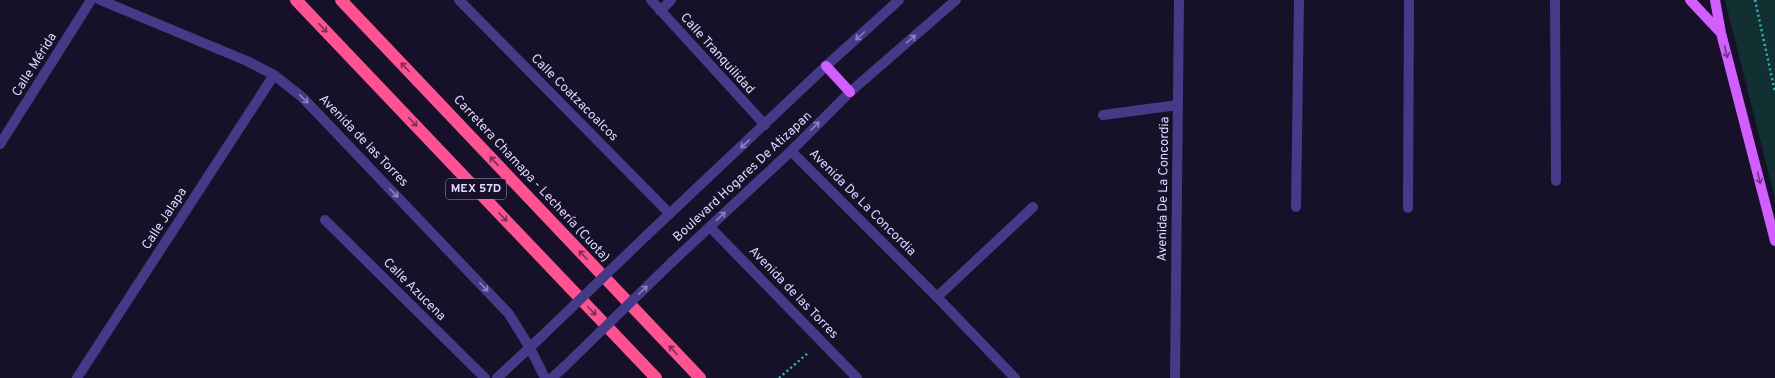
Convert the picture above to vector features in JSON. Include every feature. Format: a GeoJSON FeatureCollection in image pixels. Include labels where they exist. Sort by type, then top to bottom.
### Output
{"type":"FeatureCollection","features":[{"type":"Feature","properties":{"kind":"highway","name":"MEX 57D"},"geometry":{"type":"LineString","coordinates":[[296,0],[656,378]]}},
{"type":"Feature","properties":{"kind":"highway","name":"Carretera Chamapa - Lechería (Cuota)"},"geometry":{"type":"LineString","coordinates":[[341,0],[700,378]]}},
{"type":"Feature","properties":{"kind":"main road"},"geometry":{"type":"LineString","coordinates":[[1690,0],[1721,33]]}},
{"type":"Feature","properties":{"kind":"main road"},"geometry":{"type":"LineString","coordinates":[[1715,0],[1721,33],[1775,241]]}},
{"type":"Feature","properties":{"kind":"main road"},"geometry":{"type":"LineString","coordinates":[[826,66],[850,92]]}},
{"type":"Feature","properties":{"kind":"street","name":"Calle Mérida"},"geometry":{"type":"LineString","coordinates":[[0,144],[91,0]]}},
{"type":"Feature","properties":{"kind":"street","name":"Avenida de las Torres"},"geometry":{"type":"LineString","coordinates":[[100,0],[248,61],[274,75],[302,97],[509,314],[530,348],[545,378]]}},
{"type":"Feature","properties":{"kind":"street","name":"Calle Coatzacoalcos"},"geometry":{"type":"LineString","coordinates":[[459,0],[670,214]]}},
{"type":"Feature","properties":{"kind":"street","name":"Calle Tranquilidad"},"geometry":{"type":"LineString","coordinates":[[650,0],[765,125]]}},
{"type":"Feature","properties":{"kind":"street"},"geometry":{"type":"LineString","coordinates":[[660,11],[672,0]]}},
{"type":"Feature","properties":{"kind":"street","name":"Boulevard Hogares De Atizapan"},"geometry":{"type":"LineString","coordinates":[[498,378],[826,66],[899,0]]}},
{"type":"Feature","properties":{"kind":"street","name":"Boulevard Hogares De Atizapan"},"geometry":{"type":"LineString","coordinates":[[552,378],[672,262],[791,151],[850,92],[956,0]]}},
{"type":"Feature","properties":{"kind":"street","name":"Avenida De La Concordia"},"geometry":{"type":"LineString","coordinates":[[1175,378],[1179,0]]}},
{"type":"Feature","properties":{"kind":"street"},"geometry":{"type":"LineString","coordinates":[[1296,207],[1299,0]]}},
{"type":"Feature","properties":{"kind":"street"},"geometry":{"type":"LineString","coordinates":[[1408,208],[1409,0]]}},
{"type":"Feature","properties":{"kind":"street"},"geometry":{"type":"LineString","coordinates":[[1555,0],[1556,181]]}},
{"type":"Feature","properties":{"kind":"street","name":"Calle Jalapa"},"geometry":{"type":"LineString","coordinates":[[77,378],[274,75]]}},
{"type":"Feature","properties":{"kind":"street"},"geometry":{"type":"LineString","coordinates":[[1103,115],[1178,105]]}},
{"type":"Feature","properties":{"kind":"street","name":"Avenida De La Concordia"},"geometry":{"type":"LineString","coordinates":[[791,151],[937,296],[1015,378]]}},
{"type":"Feature","properties":{"kind":"street"},"geometry":{"type":"LineString","coordinates":[[937,296],[1032,207]]}},
{"type":"Feature","properties":{"kind":"street","name":"Calle Azucena"},"geometry":{"type":"LineString","coordinates":[[324,220],[485,378]]}},
{"type":"Feature","properties":{"kind":"street","name":"Avenida de las Torres"},"geometry":{"type":"LineString","coordinates":[[710,227],[857,378]]}},
{"type":"Feature","properties":{"kind":"path"},"geometry":{"type":"LineString","coordinates":[[1755,0],[1775,92]]}},
{"type":"Feature","properties":{"kind":"path"},"geometry":{"type":"LineString","coordinates":[[779,378],[822,341]]}},
{"type":"Feature","properties":{"kind":"green space"},"geometry":{"type":"Polygon","coordinates":[[[1725,0],[1775,0],[1775,199],[1725,0]]]}}]}
